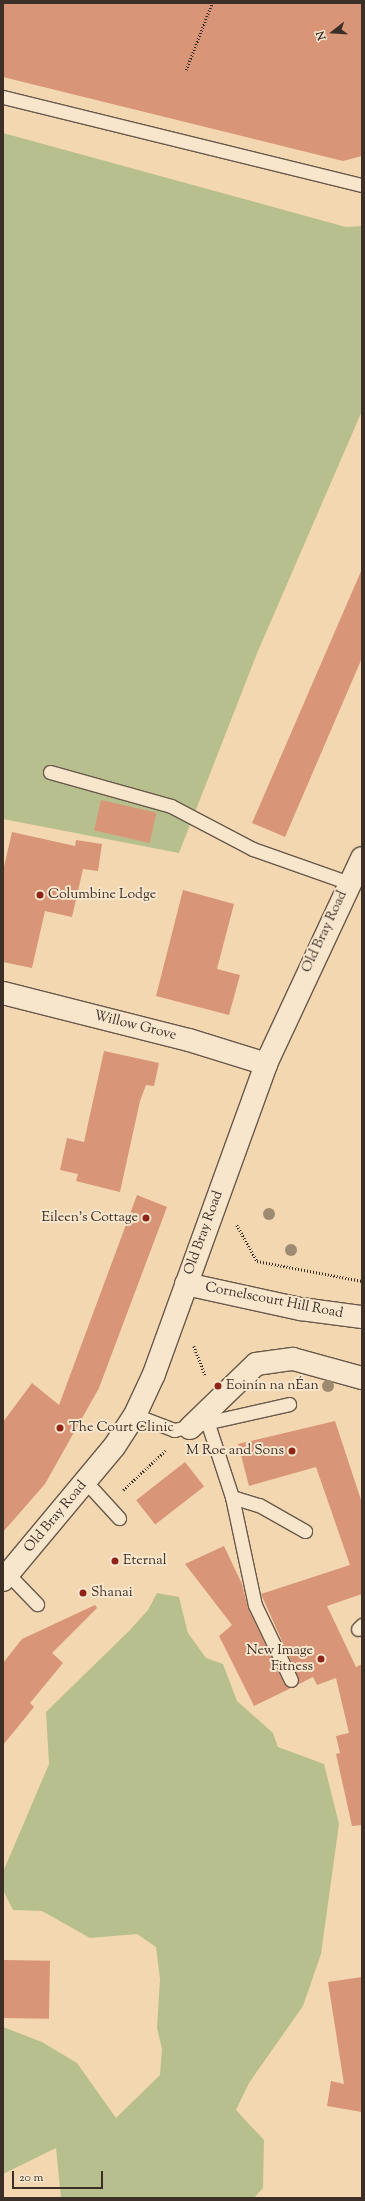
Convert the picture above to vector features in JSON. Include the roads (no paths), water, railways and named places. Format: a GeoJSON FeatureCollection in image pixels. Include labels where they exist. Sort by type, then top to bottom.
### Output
{"type":"FeatureCollection","features":[{"type":"Feature","properties":{"kind":"street","name":"Old Bray Road"},"geometry":{"type":"LineString","coordinates":[[6,1577],[86,1482],[135,1414],[186,1284],[266,1064],[349,883],[362,858]]}},
{"type":"Feature","properties":{"kind":"street","name":"Willow Grove"},"geometry":{"type":"LineString","coordinates":[[3,993],[189,1040],[266,1064]]}},
{"type":"Feature","properties":{"kind":"street","name":"Cornelscourt Hill Road"},"geometry":{"type":"LineString","coordinates":[[186,1284],[301,1309],[362,1317]]}},
{"type":"Feature","properties":{"kind":"street"},"geometry":{"type":"LineString","coordinates":[[199,1426],[220,1399],[256,1364],[293,1359],[362,1378]]}},
{"type":"Feature","properties":{"kind":"lane"},"geometry":{"type":"LineString","coordinates":[[3,97],[362,185]]}},
{"type":"Feature","properties":{"kind":"lane"},"geometry":{"type":"LineString","coordinates":[[50,772],[172,806],[253,849],[349,883]]}},
{"type":"Feature","properties":{"kind":"lane"},"geometry":{"type":"LineString","coordinates":[[135,1414],[174,1430],[199,1426],[288,1404]]}},
{"type":"Feature","properties":{"kind":"lane"},"geometry":{"type":"LineString","coordinates":[[199,1426],[232,1497],[255,1606],[291,1680]]}},
{"type":"Feature","properties":{"kind":"lane"},"geometry":{"type":"LineString","coordinates":[[86,1482],[119,1518]]}},
{"type":"Feature","properties":{"kind":"lane"},"geometry":{"type":"LineString","coordinates":[[232,1497],[259,1505],[305,1531]]}},
{"type":"Feature","properties":{"kind":"lane"},"geometry":{"type":"LineString","coordinates":[[6,1577],[37,1604]]}},
{"type":"Feature","properties":{"kind":"place","name":"Columbine Lodge"},"geometry":{"type":"Point","coordinates":[40,895]}},
{"type":"Feature","properties":{"kind":"place","name":"Eileen's Cottage"},"geometry":{"type":"Point","coordinates":[146,1218]}},
{"type":"Feature","properties":{"kind":"place","name":"Eoinín na nÉan"},"geometry":{"type":"Point","coordinates":[218,1386]}},
{"type":"Feature","properties":{"kind":"place","name":"The Court Clinic"},"geometry":{"type":"Point","coordinates":[60,1428]}},
{"type":"Feature","properties":{"kind":"place","name":"M Roe and Sons"},"geometry":{"type":"Point","coordinates":[292,1451]}},
{"type":"Feature","properties":{"kind":"place","name":"Eternal"},"geometry":{"type":"Point","coordinates":[115,1561]}},
{"type":"Feature","properties":{"kind":"place","name":"Shanai"},"geometry":{"type":"Point","coordinates":[83,1593]}},
{"type":"Feature","properties":{"kind":"place","name":"New Image Fitness"},"geometry":{"type":"Point","coordinates":[321,1659]}}]}
